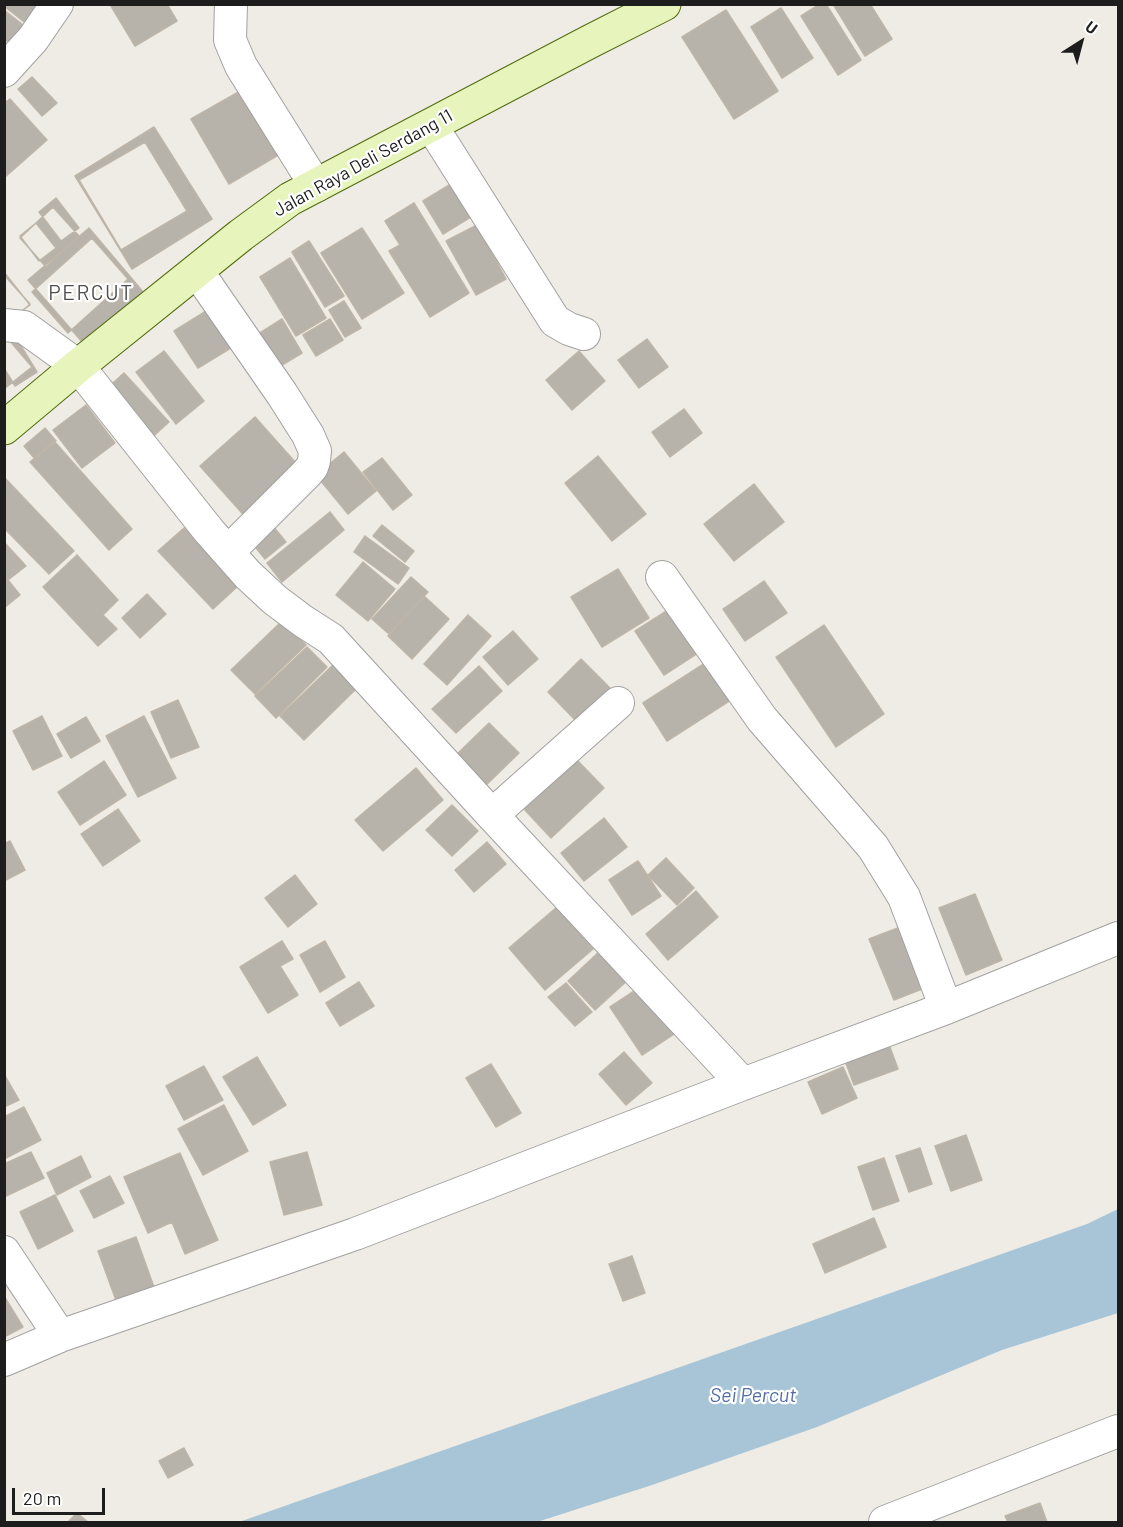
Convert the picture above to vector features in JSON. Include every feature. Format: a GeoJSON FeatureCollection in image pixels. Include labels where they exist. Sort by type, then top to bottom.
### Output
{"type":"FeatureCollection","features":[{"type":"Feature","properties":{"kind":"street"},"geometry":{"type":"LineString","coordinates":[[4,71],[33,39],[57,4]]}},
{"type":"Feature","properties":{"kind":"street"},"geometry":{"type":"LineString","coordinates":[[231,4],[230,40],[241,66],[316,186]]}},
{"type":"Feature","properties":{"kind":"street","name":"Jalan Raya Deli Serdang 11"},"geometry":{"type":"LineString","coordinates":[[4,428],[241,235],[290,199],[664,4]]}},
{"type":"Feature","properties":{"kind":"street"},"geometry":{"type":"LineString","coordinates":[[431,125],[555,321],[584,334]]}},
{"type":"Feature","properties":{"kind":"street"},"geometry":{"type":"LineString","coordinates":[[197,271],[282,394],[308,435],[315,451],[312,467],[307,473],[228,552]]}},
{"type":"Feature","properties":{"kind":"street"},"geometry":{"type":"LineString","coordinates":[[4,325],[24,327],[78,366],[209,531],[248,575],[275,600],[331,639],[743,1084]]}},
{"type":"Feature","properties":{"kind":"street"},"geometry":{"type":"LineString","coordinates":[[662,577],[762,719],[873,847],[904,897],[946,1008]]}},
{"type":"Feature","properties":{"kind":"street"},"geometry":{"type":"LineString","coordinates":[[492,815],[618,703]]}},
{"type":"Feature","properties":{"kind":"street"},"geometry":{"type":"LineString","coordinates":[[4,1360],[60,1336],[355,1233],[946,1008],[1119,938]]}},
{"type":"Feature","properties":{"kind":"street"},"geometry":{"type":"LineString","coordinates":[[4,1252],[60,1336]]}},
{"type":"Feature","properties":{"kind":"street"},"geometry":{"type":"LineString","coordinates":[[885,1522],[1119,1431]]}},
{"type":"Feature","properties":{"kind":"water","name":"Sei Percut"},"geometry":{"type":"Polygon","coordinates":[[[1118,1209],[1118,1313],[1002,1350],[817,1427],[652,1485],[537,1522],[239,1522],[1087,1224],[1118,1209]]]}},
{"type":"Feature","properties":{"kind":"building"},"geometry":{"type":"Polygon","coordinates":[[[4,4],[44,4],[28,25],[4,4]]]}},
{"type":"Feature","properties":{"kind":"building"},"geometry":{"type":"Polygon","coordinates":[[[112,4],[167,4],[177,21],[135,46],[111,6],[112,4]]]}},
{"type":"Feature","properties":{"kind":"building"},"geometry":{"type":"Polygon","coordinates":[[[820,4],[826,4],[861,60],[838,75],[801,16],[820,4]]]}},
{"type":"Feature","properties":{"kind":"building"},"geometry":{"type":"Polygon","coordinates":[[[833,4],[870,4],[892,39],[865,56],[833,4]]]}},
{"type":"Feature","properties":{"kind":"building"},"geometry":{"type":"Polygon","coordinates":[[[781,8],[813,58],[782,78],[751,27],[781,8]]]}},
{"type":"Feature","properties":{"kind":"building"},"geometry":{"type":"Polygon","coordinates":[[[4,10],[32,32],[18,50],[4,39],[4,10]]]}},
{"type":"Feature","properties":{"kind":"building"},"geometry":{"type":"Polygon","coordinates":[[[726,10],[778,91],[734,119],[682,37],[726,10]]]}},
{"type":"Feature","properties":{"kind":"building"},"geometry":{"type":"Polygon","coordinates":[[[32,77],[57,103],[42,116],[18,89],[32,77]]]}},
{"type":"Feature","properties":{"kind":"building"},"geometry":{"type":"Polygon","coordinates":[[[242,90],[280,154],[229,184],[191,119],[242,90]]]}},
{"type":"Feature","properties":{"kind":"building"},"geometry":{"type":"Polygon","coordinates":[[[10,99],[47,140],[4,178],[4,103],[10,99]]]}},
{"type":"Feature","properties":{"kind":"building"},"geometry":{"type":"Polygon","coordinates":[[[154,127],[212,219],[132,269],[75,176],[154,127]]]}},
{"type":"Feature","properties":{"kind":"building"},"geometry":{"type":"Polygon","coordinates":[[[145,142],[187,211],[121,250],[79,180],[145,142]]]}},
{"type":"Feature","properties":{"kind":"building"},"geometry":{"type":"Polygon","coordinates":[[[459,179],[479,212],[443,234],[423,201],[459,179]]]}},
{"type":"Feature","properties":{"kind":"building"},"geometry":{"type":"Polygon","coordinates":[[[56,198],[79,228],[61,241],[39,212],[56,198]]]}},
{"type":"Feature","properties":{"kind":"building"},"geometry":{"type":"Polygon","coordinates":[[[414,203],[469,293],[430,317],[389,251],[400,245],[385,221],[414,203]]]}},
{"type":"Feature","properties":{"kind":"building"},"geometry":{"type":"Polygon","coordinates":[[[53,207],[79,236],[46,267],[20,238],[53,207]]]}},
{"type":"Feature","properties":{"kind":"building"},"geometry":{"type":"Polygon","coordinates":[[[36,223],[56,248],[39,261],[20,236],[36,223]]]}},
{"type":"Feature","properties":{"kind":"building"},"geometry":{"type":"Polygon","coordinates":[[[477,225],[506,279],[476,295],[446,241],[477,225]]]}},
{"type":"Feature","properties":{"kind":"building"},"geometry":{"type":"Polygon","coordinates":[[[89,228],[144,293],[84,344],[28,280],[89,228]]]}},
{"type":"Feature","properties":{"kind":"building"},"geometry":{"type":"Polygon","coordinates":[[[362,228],[404,293],[362,319],[321,253],[362,228]]]}},
{"type":"Feature","properties":{"kind":"building"},"geometry":{"type":"Polygon","coordinates":[[[92,238],[128,279],[68,333],[32,292],[92,238]]]}},
{"type":"Feature","properties":{"kind":"building"},"geometry":{"type":"Polygon","coordinates":[[[309,241],[344,296],[325,307],[292,252],[309,241]]]}},
{"type":"Feature","properties":{"kind":"building"},"geometry":{"type":"Polygon","coordinates":[[[290,258],[326,318],[296,336],[260,277],[290,258]]]}},
{"type":"Feature","properties":{"kind":"building"},"geometry":{"type":"Polygon","coordinates":[[[4,272],[30,305],[10,319],[4,312],[4,272]]]}},
{"type":"Feature","properties":{"kind":"building"},"geometry":{"type":"Polygon","coordinates":[[[4,275],[30,304],[7,325],[4,322],[4,275]]]}},
{"type":"Feature","properties":{"kind":"building"},"geometry":{"type":"Polygon","coordinates":[[[344,301],[361,328],[345,337],[329,310],[344,301]]]}},
{"type":"Feature","properties":{"kind":"building"},"geometry":{"type":"Polygon","coordinates":[[[211,308],[234,346],[198,368],[174,331],[211,308]]]}},
{"type":"Feature","properties":{"kind":"building"},"geometry":{"type":"Polygon","coordinates":[[[282,319],[302,353],[272,371],[252,338],[282,319]]]}},
{"type":"Feature","properties":{"kind":"building"},"geometry":{"type":"Polygon","coordinates":[[[330,319],[343,340],[316,356],[303,335],[330,319]]]}},
{"type":"Feature","properties":{"kind":"building"},"geometry":{"type":"Polygon","coordinates":[[[10,328],[37,372],[15,386],[4,368],[4,331],[10,328]]]}},
{"type":"Feature","properties":{"kind":"building"},"geometry":{"type":"Polygon","coordinates":[[[4,334],[32,367],[4,389],[4,334]]]}},
{"type":"Feature","properties":{"kind":"building"},"geometry":{"type":"Polygon","coordinates":[[[647,339],[668,367],[639,388],[618,360],[647,339]]]}},
{"type":"Feature","properties":{"kind":"building"},"geometry":{"type":"Polygon","coordinates":[[[164,351],[204,401],[176,424],[136,372],[164,351]]]}},
{"type":"Feature","properties":{"kind":"building"},"geometry":{"type":"Polygon","coordinates":[[[579,351],[605,381],[572,410],[546,380],[579,351]]]}},
{"type":"Feature","properties":{"kind":"building"},"geometry":{"type":"Polygon","coordinates":[[[124,373],[169,422],[147,442],[102,393],[124,373]]]}},
{"type":"Feature","properties":{"kind":"building"},"geometry":{"type":"Polygon","coordinates":[[[86,405],[115,443],[82,468],[53,430],[86,405]]]}},
{"type":"Feature","properties":{"kind":"building"},"geometry":{"type":"Polygon","coordinates":[[[684,409],[702,433],[670,457],[652,432],[684,409]]]}},
{"type":"Feature","properties":{"kind":"building"},"geometry":{"type":"Polygon","coordinates":[[[255,417],[304,472],[249,521],[200,466],[255,417]]]}},
{"type":"Feature","properties":{"kind":"building"},"geometry":{"type":"Polygon","coordinates":[[[45,428],[56,441],[35,459],[24,446],[45,428]]]}},
{"type":"Feature","properties":{"kind":"building"},"geometry":{"type":"Polygon","coordinates":[[[54,441],[132,529],[109,550],[30,462],[54,441]]]}},
{"type":"Feature","properties":{"kind":"building"},"geometry":{"type":"Polygon","coordinates":[[[344,452],[376,491],[348,514],[316,475],[344,452]]]}},
{"type":"Feature","properties":{"kind":"building"},"geometry":{"type":"Polygon","coordinates":[[[598,456],[646,514],[612,541],[565,483],[598,456]]]}},
{"type":"Feature","properties":{"kind":"building"},"geometry":{"type":"Polygon","coordinates":[[[382,458],[412,495],[393,510],[363,472],[382,458]]]}},
{"type":"Feature","properties":{"kind":"building"},"geometry":{"type":"Polygon","coordinates":[[[5,478],[74,551],[49,574],[4,528],[5,478]]]}},
{"type":"Feature","properties":{"kind":"building"},"geometry":{"type":"Polygon","coordinates":[[[754,484],[784,522],[734,561],[704,524],[754,484]]]}},
{"type":"Feature","properties":{"kind":"building"},"geometry":{"type":"Polygon","coordinates":[[[330,512],[344,530],[282,582],[267,563],[330,512]]]}},
{"type":"Feature","properties":{"kind":"building"},"geometry":{"type":"Polygon","coordinates":[[[268,520],[286,542],[265,559],[247,537],[268,520]]]}},
{"type":"Feature","properties":{"kind":"building"},"geometry":{"type":"Polygon","coordinates":[[[382,525],[414,551],[405,562],[373,536],[382,525]]]}},
{"type":"Feature","properties":{"kind":"building"},"geometry":{"type":"Polygon","coordinates":[[[184,528],[238,586],[213,609],[158,551],[184,528]]]}},
{"type":"Feature","properties":{"kind":"building"},"geometry":{"type":"Polygon","coordinates":[[[365,536],[409,568],[398,584],[354,552],[365,536]]]}},
{"type":"Feature","properties":{"kind":"building"},"geometry":{"type":"Polygon","coordinates":[[[4,542],[26,566],[8,580],[20,595],[4,608],[4,542]]]}},
{"type":"Feature","properties":{"kind":"building"},"geometry":{"type":"Polygon","coordinates":[[[77,555],[118,600],[103,615],[117,629],[98,646],[43,587],[77,555]]]}},
{"type":"Feature","properties":{"kind":"building"},"geometry":{"type":"Polygon","coordinates":[[[363,562],[395,589],[368,621],[336,595],[363,562]]]}},
{"type":"Feature","properties":{"kind":"building"},"geometry":{"type":"Polygon","coordinates":[[[618,569],[649,618],[602,647],[571,597],[618,569]]]}},
{"type":"Feature","properties":{"kind":"building"},"geometry":{"type":"Polygon","coordinates":[[[411,577],[428,592],[389,634],[372,619],[411,577]]]}},
{"type":"Feature","properties":{"kind":"building"},"geometry":{"type":"Polygon","coordinates":[[[764,581],[787,613],[745,641],[723,609],[764,581]]]}},
{"type":"Feature","properties":{"kind":"building"},"geometry":{"type":"Polygon","coordinates":[[[147,594],[166,614],[140,638],[122,618],[147,594]]]}},
{"type":"Feature","properties":{"kind":"building"},"geometry":{"type":"Polygon","coordinates":[[[424,596],[449,619],[412,659],[388,636],[424,596]]]}},
{"type":"Feature","properties":{"kind":"building"},"geometry":{"type":"Polygon","coordinates":[[[673,607],[701,651],[664,675],[635,631],[673,607]]]}},
{"type":"Feature","properties":{"kind":"building"},"geometry":{"type":"Polygon","coordinates":[[[468,615],[491,636],[447,685],[424,664],[468,615]]]}},
{"type":"Feature","properties":{"kind":"building"},"geometry":{"type":"Polygon","coordinates":[[[282,621],[306,645],[255,694],[231,670],[282,621]]]}},
{"type":"Feature","properties":{"kind":"building"},"geometry":{"type":"Polygon","coordinates":[[[824,625],[884,714],[836,747],[776,657],[824,625]]]}},
{"type":"Feature","properties":{"kind":"building"},"geometry":{"type":"Polygon","coordinates":[[[513,631],[538,659],[508,685],[483,657],[513,631]]]}},
{"type":"Feature","properties":{"kind":"building"},"geometry":{"type":"Polygon","coordinates":[[[307,647],[327,667],[276,718],[255,696],[307,647]]]}},
{"type":"Feature","properties":{"kind":"building"},"geometry":{"type":"Polygon","coordinates":[[[713,658],[737,696],[667,741],[643,703],[713,658]]]}},
{"type":"Feature","properties":{"kind":"building"},"geometry":{"type":"Polygon","coordinates":[[[581,659],[614,692],[580,725],[548,692],[581,659]]]}},
{"type":"Feature","properties":{"kind":"building"},"geometry":{"type":"Polygon","coordinates":[[[334,664],[357,688],[304,740],[280,716],[334,664]]]}},
{"type":"Feature","properties":{"kind":"building"},"geometry":{"type":"Polygon","coordinates":[[[479,666],[502,691],[456,733],[432,709],[479,666]]]}},
{"type":"Feature","properties":{"kind":"building"},"geometry":{"type":"Polygon","coordinates":[[[178,700],[199,747],[171,758],[151,712],[178,700]]]}},
{"type":"Feature","properties":{"kind":"building"},"geometry":{"type":"Polygon","coordinates":[[[42,716],[62,756],[33,770],[13,731],[42,716]]]}},
{"type":"Feature","properties":{"kind":"building"},"geometry":{"type":"Polygon","coordinates":[[[144,716],[176,778],[138,797],[106,736],[144,716]]]}},
{"type":"Feature","properties":{"kind":"building"},"geometry":{"type":"Polygon","coordinates":[[[86,717],[100,741],[71,758],[57,734],[86,717]]]}},
{"type":"Feature","properties":{"kind":"building"},"geometry":{"type":"Polygon","coordinates":[[[489,723],[519,753],[481,790],[451,760],[489,723]]]}},
{"type":"Feature","properties":{"kind":"building"},"geometry":{"type":"Polygon","coordinates":[[[577,760],[604,788],[551,838],[524,809],[577,760]]]}},
{"type":"Feature","properties":{"kind":"building"},"geometry":{"type":"Polygon","coordinates":[[[104,761],[126,795],[80,825],[58,792],[104,761]]]}},
{"type":"Feature","properties":{"kind":"building"},"geometry":{"type":"Polygon","coordinates":[[[416,768],[443,800],[383,851],[355,820],[416,768]]]}},
{"type":"Feature","properties":{"kind":"building"},"geometry":{"type":"Polygon","coordinates":[[[452,805],[478,831],[452,856],[426,830],[452,805]]]}},
{"type":"Feature","properties":{"kind":"building"},"geometry":{"type":"Polygon","coordinates":[[[118,809],[140,841],[103,866],[81,834],[118,809]]]}},
{"type":"Feature","properties":{"kind":"building"},"geometry":{"type":"Polygon","coordinates":[[[604,818],[627,847],[584,881],[561,853],[604,818]]]}},
{"type":"Feature","properties":{"kind":"building"},"geometry":{"type":"Polygon","coordinates":[[[10,841],[25,870],[4,881],[4,844],[10,841]]]}},
{"type":"Feature","properties":{"kind":"building"},"geometry":{"type":"Polygon","coordinates":[[[487,842],[506,864],[474,892],[455,870],[487,842]]]}},
{"type":"Feature","properties":{"kind":"building"},"geometry":{"type":"Polygon","coordinates":[[[666,858],[694,888],[677,905],[648,875],[666,858]]]}},
{"type":"Feature","properties":{"kind":"building"},"geometry":{"type":"Polygon","coordinates":[[[638,861],[661,896],[632,915],[609,880],[638,861]]]}},
{"type":"Feature","properties":{"kind":"building"},"geometry":{"type":"Polygon","coordinates":[[[295,875],[317,904],[288,927],[265,898],[295,875]]]}},
{"type":"Feature","properties":{"kind":"building"},"geometry":{"type":"Polygon","coordinates":[[[696,891],[718,917],[668,960],[646,934],[696,891]]]}},
{"type":"Feature","properties":{"kind":"building"},"geometry":{"type":"Polygon","coordinates":[[[975,894],[1002,960],[966,975],[939,908],[975,894]]]}},
{"type":"Feature","properties":{"kind":"building"},"geometry":{"type":"Polygon","coordinates":[[[557,907],[593,949],[545,990],[509,948],[557,907]]]}},
{"type":"Feature","properties":{"kind":"building"},"geometry":{"type":"Polygon","coordinates":[[[903,926],[927,987],[894,1000],[869,939],[903,926]]]}},
{"type":"Feature","properties":{"kind":"building"},"geometry":{"type":"Polygon","coordinates":[[[282,941],[293,959],[280,966],[298,995],[268,1013],[240,967],[282,941]]]}},
{"type":"Feature","properties":{"kind":"building"},"geometry":{"type":"Polygon","coordinates":[[[325,941],[345,977],[320,992],[300,955],[325,941]]]}},
{"type":"Feature","properties":{"kind":"building"},"geometry":{"type":"Polygon","coordinates":[[[602,949],[630,978],[595,1010],[568,981],[602,949]]]}},
{"type":"Feature","properties":{"kind":"building"},"geometry":{"type":"Polygon","coordinates":[[[359,982],[374,1006],[340,1026],[326,1003],[359,982]]]}},
{"type":"Feature","properties":{"kind":"building"},"geometry":{"type":"Polygon","coordinates":[[[566,983],[592,1012],[575,1026],[548,997],[566,983]]]}},
{"type":"Feature","properties":{"kind":"building"},"geometry":{"type":"Polygon","coordinates":[[[645,984],[677,1032],[642,1055],[610,1007],[645,984]]]}},
{"type":"Feature","properties":{"kind":"building"},"geometry":{"type":"Polygon","coordinates":[[[888,1042],[898,1069],[854,1085],[844,1058],[888,1042]]]}},
{"type":"Feature","properties":{"kind":"building"},"geometry":{"type":"Polygon","coordinates":[[[624,1052],[652,1083],[626,1105],[599,1074],[624,1052]]]}},
{"type":"Feature","properties":{"kind":"building"},"geometry":{"type":"Polygon","coordinates":[[[257,1057],[286,1105],[253,1125],[223,1077],[257,1057]]]}},
{"type":"Feature","properties":{"kind":"building"},"geometry":{"type":"Polygon","coordinates":[[[491,1064],[521,1113],[496,1127],[466,1078],[491,1064]]]}},
{"type":"Feature","properties":{"kind":"building"},"geometry":{"type":"Polygon","coordinates":[[[204,1066],[223,1100],[184,1120],[166,1086],[204,1066]]]}},
{"type":"Feature","properties":{"kind":"building"},"geometry":{"type":"Polygon","coordinates":[[[843,1067],[857,1098],[822,1114],[808,1082],[843,1067]]]}},
{"type":"Feature","properties":{"kind":"building"},"geometry":{"type":"Polygon","coordinates":[[[4,1074],[19,1100],[4,1107],[4,1074]]]}},
{"type":"Feature","properties":{"kind":"building"},"geometry":{"type":"Polygon","coordinates":[[[224,1105],[248,1151],[203,1175],[178,1129],[224,1105]]]}},
{"type":"Feature","properties":{"kind":"building"},"geometry":{"type":"Polygon","coordinates":[[[24,1107],[41,1140],[4,1159],[4,1117],[24,1107]]]}},
{"type":"Feature","properties":{"kind":"building"},"geometry":{"type":"Polygon","coordinates":[[[966,1135],[982,1180],[951,1191],[935,1146],[966,1135]]]}},
{"type":"Feature","properties":{"kind":"building"},"geometry":{"type":"Polygon","coordinates":[[[920,1148],[932,1184],[909,1192],[896,1156],[920,1148]]]}},
{"type":"Feature","properties":{"kind":"building"},"geometry":{"type":"Polygon","coordinates":[[[31,1152],[44,1178],[4,1197],[4,1164],[31,1152]]]}},
{"type":"Feature","properties":{"kind":"building"},"geometry":{"type":"Polygon","coordinates":[[[307,1152],[322,1205],[284,1215],[270,1162],[307,1152]]]}},
{"type":"Feature","properties":{"kind":"building"},"geometry":{"type":"Polygon","coordinates":[[[180,1153],[218,1240],[185,1254],[172,1222],[148,1233],[124,1177],[180,1153]]]}},
{"type":"Feature","properties":{"kind":"building"},"geometry":{"type":"Polygon","coordinates":[[[81,1156],[91,1177],[57,1195],[47,1173],[81,1156]]]}},
{"type":"Feature","properties":{"kind":"building"},"geometry":{"type":"Polygon","coordinates":[[[884,1158],[899,1201],[873,1210],[858,1167],[884,1158]]]}},
{"type":"Feature","properties":{"kind":"building"},"geometry":{"type":"Polygon","coordinates":[[[110,1176],[124,1203],[94,1218],[80,1191],[110,1176]]]}},
{"type":"Feature","properties":{"kind":"building"},"geometry":{"type":"Polygon","coordinates":[[[55,1195],[73,1231],[38,1249],[20,1212],[55,1195]]]}},
{"type":"Feature","properties":{"kind":"building"},"geometry":{"type":"Polygon","coordinates":[[[874,1218],[886,1247],[825,1273],[813,1244],[874,1218]]]}},
{"type":"Feature","properties":{"kind":"building"},"geometry":{"type":"Polygon","coordinates":[[[136,1237],[155,1290],[117,1303],[98,1251],[136,1237]]]}},
{"type":"Feature","properties":{"kind":"building"},"geometry":{"type":"Polygon","coordinates":[[[632,1256],[645,1293],[623,1301],[609,1264],[632,1256]]]}},
{"type":"Feature","properties":{"kind":"building"},"geometry":{"type":"Polygon","coordinates":[[[4,1296],[23,1327],[4,1337],[4,1296]]]}},
{"type":"Feature","properties":{"kind":"building"},"geometry":{"type":"Polygon","coordinates":[[[184,1448],[193,1465],[168,1478],[159,1461],[184,1448]]]}},
{"type":"Feature","properties":{"kind":"building"},"geometry":{"type":"Polygon","coordinates":[[[1040,1503],[1047,1522],[1008,1522],[1005,1516],[1040,1503]]]}},
{"type":"Feature","properties":{"kind":"building"},"geometry":{"type":"Polygon","coordinates":[[[77,1513],[88,1522],[68,1522],[77,1513]]]}},
{"type":"Feature","properties":{"kind":"district","name":"PERCUT"},"geometry":{"type":"Point","coordinates":[91,293]}}]}
